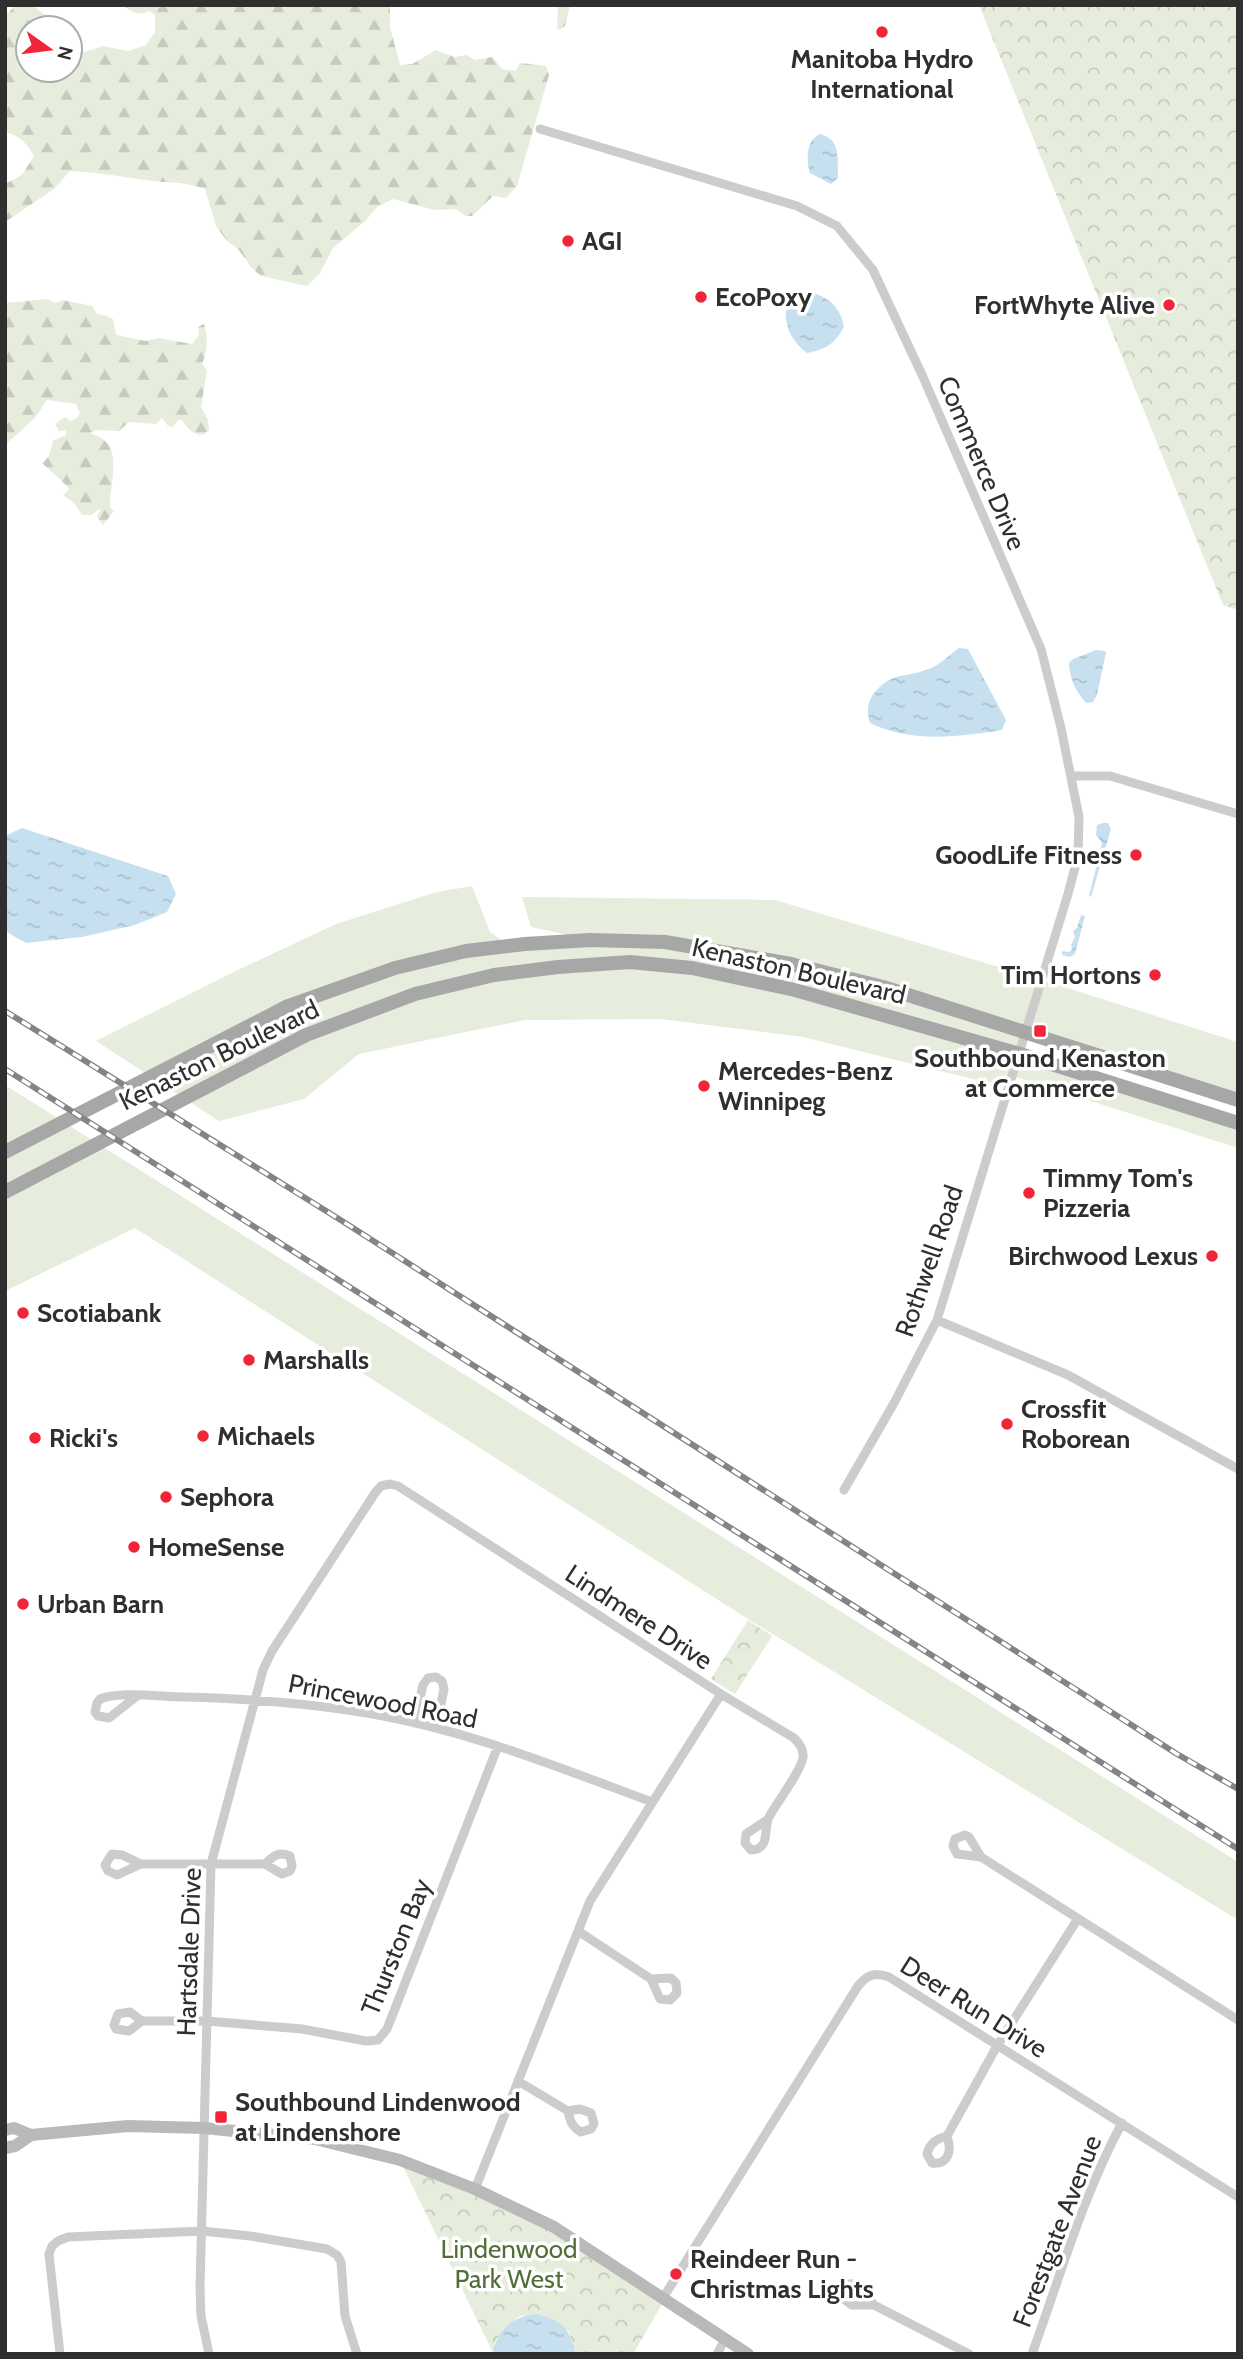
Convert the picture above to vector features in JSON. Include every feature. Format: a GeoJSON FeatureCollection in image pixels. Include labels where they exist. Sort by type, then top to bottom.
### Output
{"type":"FeatureCollection","features":[{"type":"Feature","properties":{"kind":"main road","name":"Kenaston Boulevard"},"geometry":{"type":"LineString","coordinates":[[5,1152],[288,1006],[395,968],[466,951],[590,940],[665,942],[778,962],[883,987],[1238,1100]]}},
{"type":"Feature","properties":{"kind":"main road","name":"Kenaston Boulevard"},"geometry":{"type":"LineString","coordinates":[[5,1192],[306,1035],[415,994],[494,975],[630,962],[692,968],[795,990],[1020,1054],[1238,1123]]}},
{"type":"Feature","properties":{"kind":"street","name":"Commerce Drive"},"geometry":{"type":"LineString","coordinates":[[540,129],[797,206],[837,226],[873,270],[1041,649],[1071,776],[1079,817],[1078,856],[1026,1034]]}},
{"type":"Feature","properties":{"kind":"street"},"geometry":{"type":"LineString","coordinates":[[1071,776],[1110,775],[1238,814]]}},
{"type":"Feature","properties":{"kind":"street","name":"Rothwell Road"},"geometry":{"type":"LineString","coordinates":[[844,1490],[937,1320],[1026,1034]]}},
{"type":"Feature","properties":{"kind":"street"},"geometry":{"type":"LineString","coordinates":[[937,1320],[1068,1374],[1238,1469]]}},
{"type":"Feature","properties":{"kind":"street","name":"Lindmere Drive"},"geometry":{"type":"LineString","coordinates":[[257,1699],[263,1670],[272,1651],[375,1493],[381,1486],[390,1484],[398,1486],[721,1694],[590,1901],[475,2189]]}},
{"type":"Feature","properties":{"kind":"street"},"geometry":{"type":"LineString","coordinates":[[415,1723],[423,1685],[428,1678],[436,1676],[442,1681],[444,1689],[436,1728]]}},
{"type":"Feature","properties":{"kind":"street"},"geometry":{"type":"LineString","coordinates":[[721,1694],[794,1738],[802,1748],[803,1760],[767,1820]]}},
{"type":"Feature","properties":{"kind":"street","name":"Princewood Road"},"geometry":{"type":"LineString","coordinates":[[137,1696],[257,1699],[359,1712],[415,1723],[498,1746],[652,1802]]}},
{"type":"Feature","properties":{"kind":"street","name":"Hartsdale Drive"},"geometry":{"type":"LineString","coordinates":[[209,2354],[201,2316],[211,1864],[257,1699]]}},
{"type":"Feature","properties":{"kind":"street","name":"Thurston Bay"},"geometry":{"type":"LineString","coordinates":[[142,2021],[207,2021],[302,2029],[373,2042],[384,2036],[498,1746]]}},
{"type":"Feature","properties":{"kind":"street"},"geometry":{"type":"LineString","coordinates":[[981,1857],[1238,2020]]}},
{"type":"Feature","properties":{"kind":"street"},"geometry":{"type":"LineString","coordinates":[[141,1864],[265,1864]]}},
{"type":"Feature","properties":{"kind":"street"},"geometry":{"type":"LineString","coordinates":[[947,2136],[997,2046],[1077,1920]]}},
{"type":"Feature","properties":{"kind":"street"},"geometry":{"type":"LineString","coordinates":[[578,1931],[651,1979]]}},
{"type":"Feature","properties":{"kind":"street","name":"Deer Run Drive"},"geometry":{"type":"LineString","coordinates":[[663,2298],[866,1976],[879,1973],[890,1977],[1238,2197]]}},
{"type":"Feature","properties":{"kind":"street"},"geometry":{"type":"LineString","coordinates":[[518,2081],[568,2111]]}},
{"type":"Feature","properties":{"kind":"street","name":"Forestgate Avenue"},"geometry":{"type":"LineString","coordinates":[[1032,2354],[1085,2204],[1122,2123]]}},
{"type":"Feature","properties":{"kind":"street"},"geometry":{"type":"LineString","coordinates":[[5,2130],[14,2128],[30,2135],[128,2126],[204,2128],[315,2140],[400,2160],[475,2189],[554,2227],[747,2353]]}},
{"type":"Feature","properties":{"kind":"street"},"geometry":{"type":"LineString","coordinates":[[5,2148],[15,2146],[30,2135]]}},
{"type":"Feature","properties":{"kind":"street"},"geometry":{"type":"LineString","coordinates":[[60,2354],[49,2254],[52,2246],[58,2241],[83,2236],[202,2231],[303,2244],[327,2249],[337,2255],[341,2262],[345,2316],[357,2354]]}},
{"type":"Feature","properties":{"kind":"street"},"geometry":{"type":"LineString","coordinates":[[874,2305],[970,2354]]}},
{"type":"Feature","properties":{"kind":"street"},"geometry":{"type":"LineString","coordinates":[[717,2354],[725,2339]]}},
{"type":"Feature","properties":{"kind":"green space"},"geometry":{"type":"Polygon","coordinates":[[[122,5],[390,5],[390,27],[400,65],[412,64],[436,50],[454,57],[466,55],[475,60],[492,57],[502,69],[516,71],[520,63],[546,66],[549,75],[517,186],[506,198],[493,196],[472,216],[466,216],[456,209],[435,210],[393,199],[377,207],[333,248],[320,273],[307,286],[261,276],[216,226],[205,189],[189,184],[70,171],[54,189],[5,222],[5,184],[22,175],[34,156],[15,135],[5,132],[5,16],[14,7],[35,7],[44,14],[14,14],[14,84],[84,84],[84,52],[103,46],[128,51],[146,45],[155,32],[155,15],[149,11],[135,12],[122,5]]]}},
{"type":"Feature","properties":{"kind":"green space"},"geometry":{"type":"Polygon","coordinates":[[[558,5],[570,5],[565,26],[559,30],[557,28],[558,5]]]}},
{"type":"Feature","properties":{"kind":"green space","name":"FortWhyte Alive"},"geometry":{"type":"Polygon","coordinates":[[[979,5],[1238,5],[1238,610],[1223,605],[979,5]]]}},
{"type":"Feature","properties":{"kind":"green space"},"geometry":{"type":"Polygon","coordinates":[[[48,299],[55,303],[63,300],[92,306],[97,314],[113,319],[116,335],[145,341],[159,338],[192,344],[199,335],[198,327],[204,324],[207,339],[202,364],[207,370],[201,407],[208,420],[209,430],[197,434],[182,420],[178,420],[173,427],[168,426],[162,418],[156,424],[129,422],[119,431],[97,430],[90,433],[105,441],[112,455],[110,507],[114,511],[103,525],[97,517],[101,508],[91,515],[82,515],[75,504],[63,495],[69,490],[67,486],[42,463],[49,456],[53,441],[66,435],[66,431],[59,431],[55,424],[65,417],[70,421],[77,418],[80,413],[76,404],[47,400],[35,418],[5,445],[5,303],[48,299]]]}},
{"type":"Feature","properties":{"kind":"green space"},"geometry":{"type":"Polygon","coordinates":[[[472,886],[490,932],[510,946],[586,939],[531,927],[522,897],[775,900],[1238,1042],[1238,1100],[1026,1034],[1020,1053],[1238,1124],[1238,1148],[1013,1076],[989,1083],[803,1037],[661,1019],[525,1020],[359,1054],[304,1099],[219,1121],[96,1041],[336,924],[437,892],[472,886]]]}},
{"type":"Feature","properties":{"kind":"green space"},"geometry":{"type":"Polygon","coordinates":[[[5,1085],[1238,1862],[1238,1920],[748,1619],[135,1228],[5,1291],[5,1085]]]}},
{"type":"Feature","properties":{"kind":"green space"},"geometry":{"type":"Polygon","coordinates":[[[748,1620],[772,1636],[735,1694],[711,1679],[748,1620]]]}},
{"type":"Feature","properties":{"kind":"green space","name":"Lindenwood Park West"},"geometry":{"type":"Polygon","coordinates":[[[400,2160],[554,2227],[665,2299],[633,2354],[576,2354],[568,2330],[523,2315],[503,2330],[493,2353],[400,2160]]]}},
{"type":"Feature","properties":{"kind":"water"},"geometry":{"type":"Polygon","coordinates":[[[820,134],[832,141],[837,151],[838,178],[831,184],[810,173],[810,146],[820,134]]]}},
{"type":"Feature","properties":{"kind":"water"},"geometry":{"type":"Polygon","coordinates":[[[797,291],[821,296],[839,312],[844,327],[837,338],[824,348],[807,353],[791,335],[786,320],[787,304],[789,296],[797,291]]]}},
{"type":"Feature","properties":{"kind":"water"},"geometry":{"type":"Polygon","coordinates":[[[959,648],[968,649],[1006,720],[1002,730],[935,737],[902,734],[870,723],[869,702],[879,688],[896,677],[917,673],[939,664],[959,648]]]}},
{"type":"Feature","properties":{"kind":"water"},"geometry":{"type":"Polygon","coordinates":[[[1096,650],[1106,653],[1097,695],[1093,702],[1087,703],[1074,685],[1069,663],[1096,650]]]}},
{"type":"Feature","properties":{"kind":"water"},"geometry":{"type":"Polygon","coordinates":[[[1108,823],[1111,829],[1091,897],[1089,896],[1097,864],[1097,852],[1100,851],[1102,843],[1096,835],[1097,825],[1108,823]]]}},
{"type":"Feature","properties":{"kind":"water"},"geometry":{"type":"Polygon","coordinates":[[[22,828],[168,876],[176,894],[167,912],[135,925],[82,937],[26,943],[5,931],[5,836],[22,828]]]}},
{"type":"Feature","properties":{"kind":"water"},"geometry":{"type":"Polygon","coordinates":[[[1081,915],[1085,916],[1075,954],[1070,957],[1062,955],[1062,951],[1069,952],[1072,949],[1075,937],[1073,931],[1077,928],[1081,915]]]}},
{"type":"Feature","properties":{"kind":"water"},"geometry":{"type":"Polygon","coordinates":[[[538,2314],[564,2327],[576,2354],[493,2354],[498,2337],[508,2325],[521,2317],[538,2314]]]}},
{"type":"Feature","properties":{"kind":"railway"},"geometry":{"type":"LineString","coordinates":[[5,1011],[339,1219],[1177,1754],[1238,1789]]}},
{"type":"Feature","properties":{"kind":"railway"},"geometry":{"type":"LineString","coordinates":[[5,1069],[1238,1849]]}},
{"type":"Feature","properties":{"kind":"place","name":"Manitoba Hydro International"},"geometry":{"type":"Point","coordinates":[882,32]}},
{"type":"Feature","properties":{"kind":"place","name":"AGI"},"geometry":{"type":"Point","coordinates":[568,241]}},
{"type":"Feature","properties":{"kind":"place","name":"EcoPoxy"},"geometry":{"type":"Point","coordinates":[701,297]}},
{"type":"Feature","properties":{"kind":"place","name":"FortWhyte Alive"},"geometry":{"type":"Point","coordinates":[1169,305]}},
{"type":"Feature","properties":{"kind":"place","name":"GoodLife Fitness"},"geometry":{"type":"Point","coordinates":[1136,855]}},
{"type":"Feature","properties":{"kind":"place","name":"Tim Hortons"},"geometry":{"type":"Point","coordinates":[1155,975]}},
{"type":"Feature","properties":{"kind":"place","name":"Southbound Kenaston at Commerce"},"geometry":{"type":"Point","coordinates":[1040,1031]}},
{"type":"Feature","properties":{"kind":"place","name":"Mercedes-Benz Winnipeg"},"geometry":{"type":"Point","coordinates":[704,1086]}},
{"type":"Feature","properties":{"kind":"place","name":"Timmy Tom's Pizzeria"},"geometry":{"type":"Point","coordinates":[1029,1193]}},
{"type":"Feature","properties":{"kind":"place","name":"Birchwood Lexus"},"geometry":{"type":"Point","coordinates":[1212,1256]}},
{"type":"Feature","properties":{"kind":"place","name":"Scotiabank"},"geometry":{"type":"Point","coordinates":[23,1313]}},
{"type":"Feature","properties":{"kind":"place","name":"Marshalls"},"geometry":{"type":"Point","coordinates":[249,1360]}},
{"type":"Feature","properties":{"kind":"place","name":"Crossfit Roborean"},"geometry":{"type":"Point","coordinates":[1007,1424]}},
{"type":"Feature","properties":{"kind":"place","name":"Michaels"},"geometry":{"type":"Point","coordinates":[203,1436]}},
{"type":"Feature","properties":{"kind":"place","name":"Ricki's"},"geometry":{"type":"Point","coordinates":[35,1438]}},
{"type":"Feature","properties":{"kind":"place","name":"Sephora"},"geometry":{"type":"Point","coordinates":[166,1497]}},
{"type":"Feature","properties":{"kind":"place","name":"HomeSense"},"geometry":{"type":"Point","coordinates":[134,1547]}},
{"type":"Feature","properties":{"kind":"place","name":"Urban Barn"},"geometry":{"type":"Point","coordinates":[23,1604]}},
{"type":"Feature","properties":{"kind":"place","name":"Southbound Lindenwood at Lindenshore"},"geometry":{"type":"Point","coordinates":[221,2117]}},
{"type":"Feature","properties":{"kind":"place","name":"Reindeer Run - Christmas Lights"},"geometry":{"type":"Point","coordinates":[676,2274]}}]}
